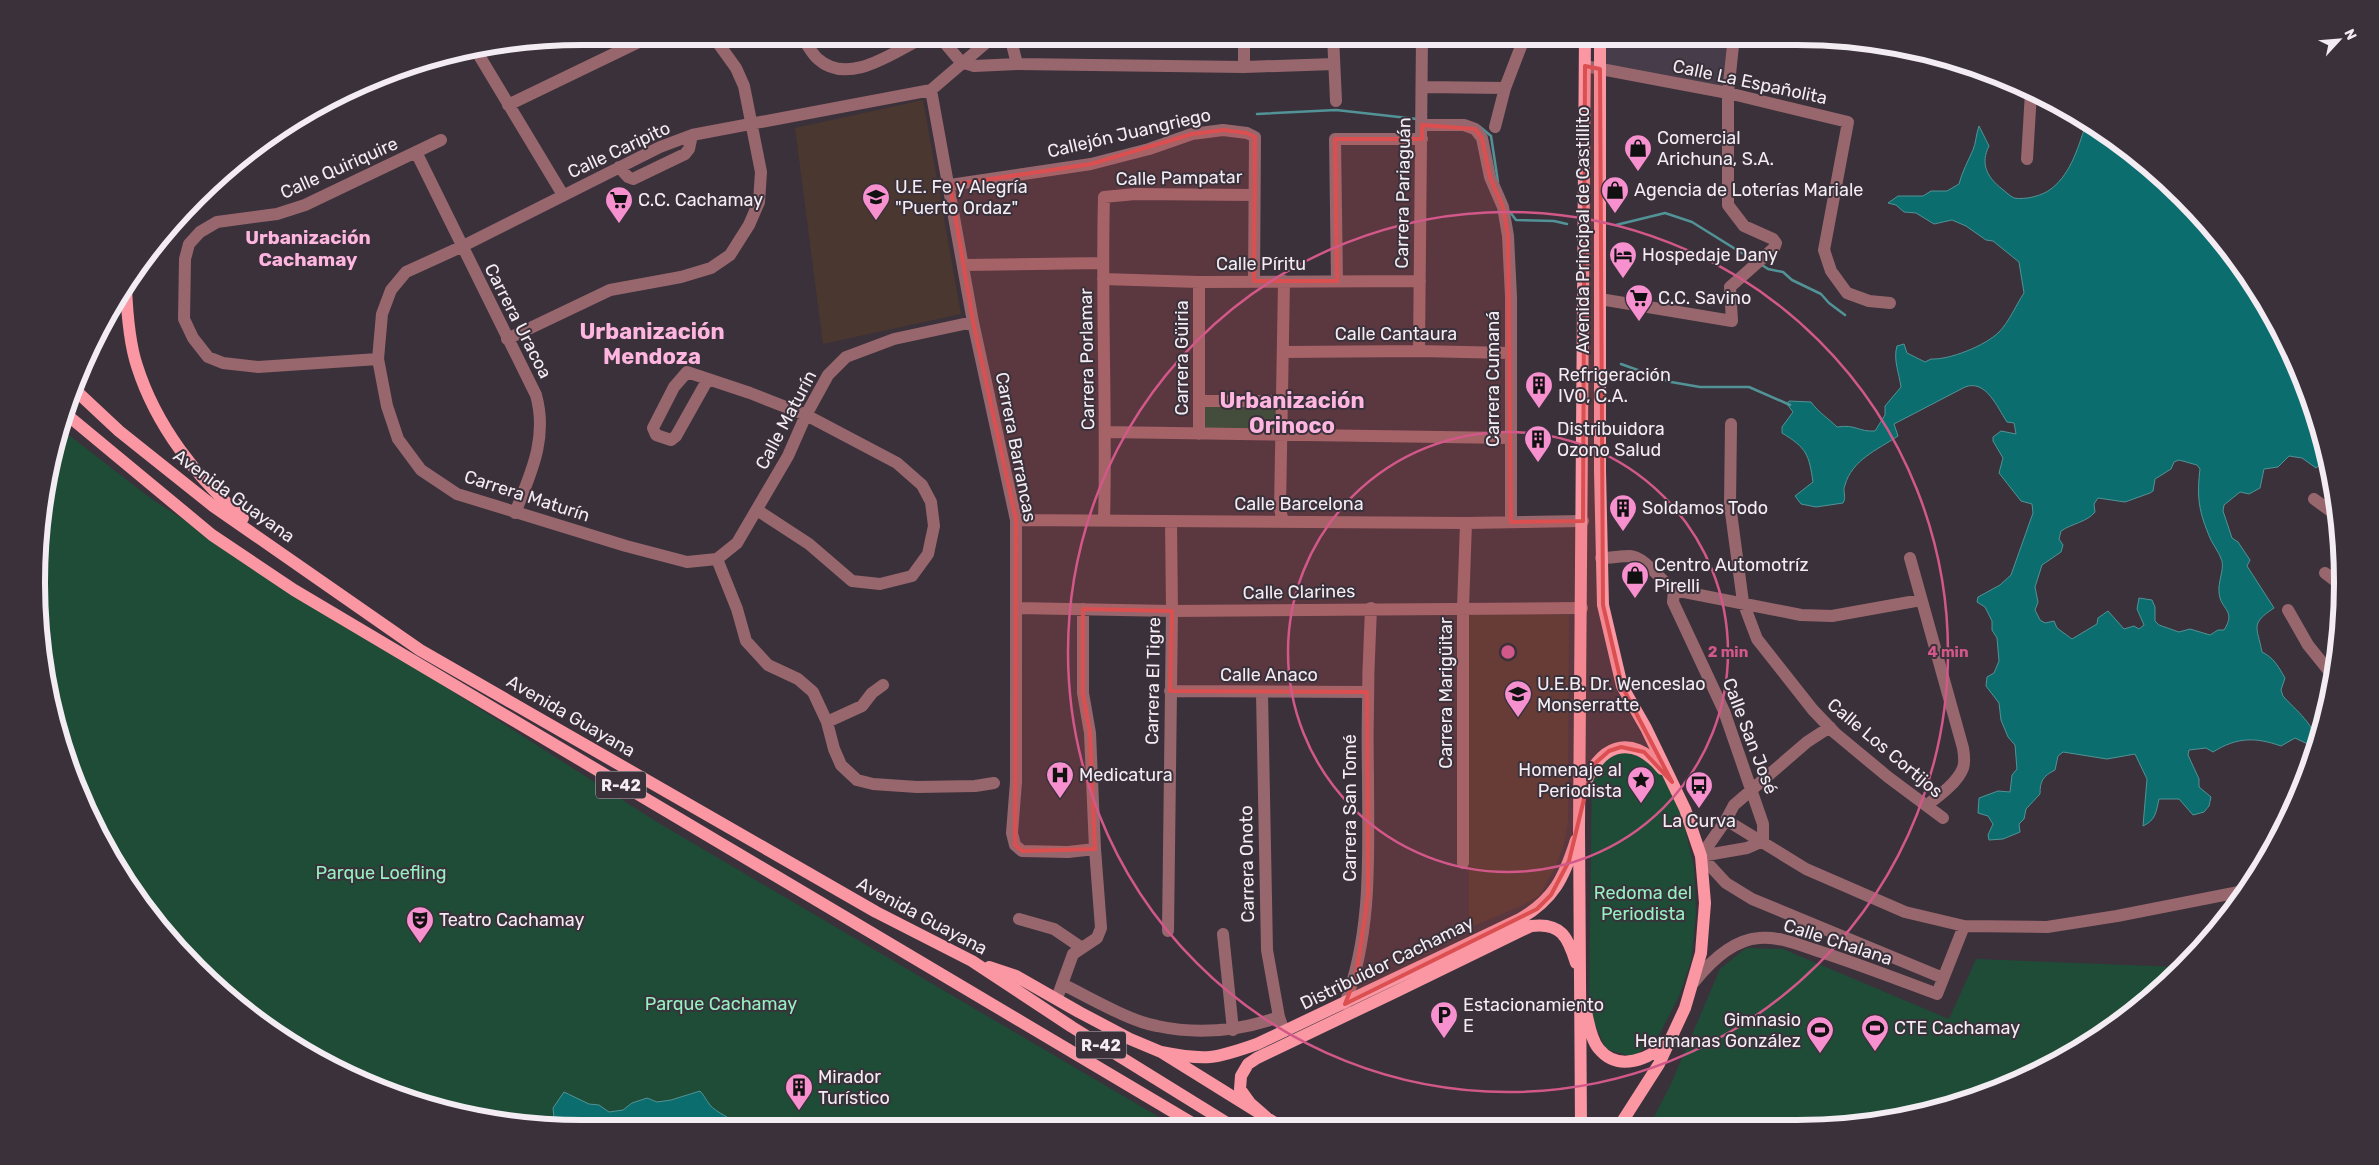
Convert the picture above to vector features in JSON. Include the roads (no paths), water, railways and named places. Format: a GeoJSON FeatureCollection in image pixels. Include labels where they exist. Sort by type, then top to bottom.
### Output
{"type":"FeatureCollection","features":[{"type":"Feature","properties":{"kind":"main road","name":"Avenida Principal de Castillito"},"geometry":{"type":"LineString","coordinates":[[1580,978],[1579,829],[1583,521],[1585,45]]}},
{"type":"Feature","properties":{"kind":"main road","name":"Avenida Principal de Castillito"},"geometry":{"type":"LineString","coordinates":[[1600,45],[1602,605],[1622,686],[1685,809],[1701,856],[1705,902],[1704,929],[1694,982],[1676,1030],[1659,1064],[1623,1120]]}},
{"type":"Feature","properties":{"kind":"main road"},"geometry":{"type":"LineString","coordinates":[[127,297],[137,366],[156,409],[185,457],[216,494],[284,555]]}},
{"type":"Feature","properties":{"kind":"main road","name":"Avenida Guayana"},"geometry":{"type":"LineString","coordinates":[[80,394],[119,430],[213,506],[420,650],[876,912],[972,961],[1072,1027],[1222,1120]]}},
{"type":"Feature","properties":{"kind":"main road","name":"Avenida Guayana"},"geometry":{"type":"LineString","coordinates":[[71,418],[212,535],[294,590],[1187,1120]]}},
{"type":"Feature","properties":{"kind":"main road"},"geometry":{"type":"LineString","coordinates":[[1579,829],[1586,780],[1592,766],[1611,750],[1621,747],[1633,748],[1644,752],[1656,762],[1672,782]]}},
{"type":"Feature","properties":{"kind":"main road","name":"Distribuidor Cachamay"},"geometry":{"type":"LineString","coordinates":[[1161,1052],[1205,1059],[1222,1056],[1257,1044],[1345,1004],[1537,909],[1552,895],[1562,877],[1579,829]]}},
{"type":"Feature","properties":{"kind":"main road","name":"Distribuidor Cachamay"},"geometry":{"type":"LineString","coordinates":[[1266,1117],[1250,1102],[1240,1089],[1241,1076],[1248,1064],[1256,1058],[1393,994],[1515,932],[1531,926],[1545,924],[1558,930],[1566,937],[1572,949],[1580,978]]}},
{"type":"Feature","properties":{"kind":"main road","name":"Distribuidor Cachamay"},"geometry":{"type":"LineString","coordinates":[[972,961],[1016,976],[1130,1039],[1161,1052],[1271,1120]]}},
{"type":"Feature","properties":{"kind":"main road"},"geometry":{"type":"LineString","coordinates":[[1580,978],[1593,1038],[1598,1049],[1615,1061],[1638,1060],[1650,1056],[1676,1030]]}},
{"type":"Feature","properties":{"kind":"main road"},"geometry":{"type":"LineString","coordinates":[[1580,978],[1581,1120]]}},
{"type":"Feature","properties":{"kind":"street"},"geometry":{"type":"LineString","coordinates":[[508,105],[632,45]]}},
{"type":"Feature","properties":{"kind":"street"},"geometry":{"type":"LineString","coordinates":[[507,339],[610,290],[681,277],[711,268],[730,255],[759,202],[761,172],[744,86],[736,68],[719,45]]}},
{"type":"Feature","properties":{"kind":"street"},"geometry":{"type":"LineString","coordinates":[[809,45],[818,58],[830,66],[846,71],[860,69],[908,45]]}},
{"type":"Feature","properties":{"kind":"street"},"geometry":{"type":"LineString","coordinates":[[946,45],[961,62],[974,66],[1016,64],[1244,67],[1334,64]]}},
{"type":"Feature","properties":{"kind":"street"},"geometry":{"type":"LineString","coordinates":[[932,90],[961,62],[983,45]]}},
{"type":"Feature","properties":{"kind":"street"},"geometry":{"type":"LineString","coordinates":[[1012,45],[1016,64]]}},
{"type":"Feature","properties":{"kind":"street"},"geometry":{"type":"LineString","coordinates":[[1244,45],[1244,67]]}},
{"type":"Feature","properties":{"kind":"street"},"geometry":{"type":"LineString","coordinates":[[1333,45],[1336,101]]}},
{"type":"Feature","properties":{"kind":"street","name":"Carrera Pariaguán"},"geometry":{"type":"LineString","coordinates":[[1419,351],[1422,45]]}},
{"type":"Feature","properties":{"kind":"street"},"geometry":{"type":"LineString","coordinates":[[1495,127],[1505,88],[1522,45]]}},
{"type":"Feature","properties":{"kind":"street"},"geometry":{"type":"LineString","coordinates":[[1600,299],[1732,321],[1730,287],[1774,248],[1776,243],[1773,239],[1744,226],[1728,205],[1728,93],[1733,45]]}},
{"type":"Feature","properties":{"kind":"street"},"geometry":{"type":"LineString","coordinates":[[479,55],[563,195]]}},
{"type":"Feature","properties":{"kind":"street","name":"Calle La Españolita"},"geometry":{"type":"LineString","coordinates":[[1585,66],[1728,93],[1848,122],[1824,250],[1831,271],[1847,292],[1863,300],[1890,303]]}},
{"type":"Feature","properties":{"kind":"street"},"geometry":{"type":"LineString","coordinates":[[1422,87],[1505,88]]}},
{"type":"Feature","properties":{"kind":"street","name":"Calle Caripito"},"geometry":{"type":"LineString","coordinates":[[378,359],[382,314],[391,290],[406,272],[461,247],[619,166],[692,135],[932,90]]}},
{"type":"Feature","properties":{"kind":"street","name":"Carrera Barrancas"},"geometry":{"type":"LineString","coordinates":[[932,90],[973,322],[1016,520],[1016,782],[1012,833],[1015,845],[1022,851],[1068,852],[1095,849]]}},
{"type":"Feature","properties":{"kind":"street"},"geometry":{"type":"LineString","coordinates":[[2026,159],[2031,98]]}},
{"type":"Feature","properties":{"kind":"street","name":"Carrera Cumaná"},"geometry":{"type":"LineString","coordinates":[[1422,121],[1464,125],[1475,129],[1482,138],[1490,177],[1503,207],[1508,236],[1510,297],[1511,522]]}},
{"type":"Feature","properties":{"kind":"street","name":"Callejón Juangriego"},"geometry":{"type":"LineString","coordinates":[[950,185],[1091,164],[1149,149],[1192,134],[1223,130],[1247,133],[1255,137],[1254,195]]}},
{"type":"Feature","properties":{"kind":"street"},"geometry":{"type":"LineString","coordinates":[[619,166],[628,177],[633,179],[685,154],[689,149],[692,135]]}},
{"type":"Feature","properties":{"kind":"street"},"geometry":{"type":"LineString","coordinates":[[1337,281],[1335,139],[1422,139]]}},
{"type":"Feature","properties":{"kind":"street","name":"Calle Quiriquire"},"geometry":{"type":"LineString","coordinates":[[378,359],[258,368],[223,363],[208,357],[193,338],[184,319],[185,259],[189,244],[200,232],[217,222],[277,214],[305,205],[441,140]]}},
{"type":"Feature","properties":{"kind":"street","name":"Carrera Uracoa"},"geometry":{"type":"LineString","coordinates":[[416,152],[461,247],[536,394],[540,411],[541,433],[535,465],[515,513]]}},
{"type":"Feature","properties":{"kind":"street","name":"Calle Pampatar"},"geometry":{"type":"LineString","coordinates":[[1104,197],[1135,194],[1254,195]]}},
{"type":"Feature","properties":{"kind":"street"},"geometry":{"type":"LineString","coordinates":[[1254,195],[1254,281]]}},
{"type":"Feature","properties":{"kind":"street","name":"Carrera Porlamar"},"geometry":{"type":"LineString","coordinates":[[1104,197],[1103,279],[1106,432],[1104,521]]}},
{"type":"Feature","properties":{"kind":"street"},"geometry":{"type":"LineString","coordinates":[[964,265],[1103,263]]}},
{"type":"Feature","properties":{"kind":"street","name":"Calle Píritu"},"geometry":{"type":"LineString","coordinates":[[1103,279],[1199,282],[1420,281]]}},
{"type":"Feature","properties":{"kind":"street"},"geometry":{"type":"LineString","coordinates":[[1283,522],[1280,509],[1284,281]]}},
{"type":"Feature","properties":{"kind":"street","name":"Carrera Güiria"},"geometry":{"type":"LineString","coordinates":[[1199,282],[1199,434]]}},
{"type":"Feature","properties":{"kind":"street","name":"Calle Maturín"},"geometry":{"type":"LineString","coordinates":[[716,559],[737,543],[788,456],[806,415],[828,375],[846,357],[894,339],[973,322]]}},
{"type":"Feature","properties":{"kind":"street","name":"Calle Cantaura"},"geometry":{"type":"LineString","coordinates":[[1283,352],[1419,351],[1509,353]]}},
{"type":"Feature","properties":{"kind":"street","name":"Carrera Maturín"},"geometry":{"type":"LineString","coordinates":[[378,359],[387,406],[398,439],[421,470],[457,494],[515,513],[687,562],[716,559]]}},
{"type":"Feature","properties":{"kind":"street"},"geometry":{"type":"LineString","coordinates":[[708,379],[676,436],[671,440],[656,435],[653,428],[674,387],[687,372],[708,379],[806,415],[897,463],[922,485],[931,502],[934,526],[928,554],[912,576],[880,584],[852,581],[809,544],[757,510]]}},
{"type":"Feature","properties":{"kind":"street"},"geometry":{"type":"LineString","coordinates":[[1199,402],[1281,401]]}},
{"type":"Feature","properties":{"kind":"street","name":"Calle Los Cortijos"},"geometry":{"type":"LineString","coordinates":[[1731,424],[1730,505],[1743,602],[1757,639],[1813,710],[1830,727],[1888,778],[1943,818]]}},
{"type":"Feature","properties":{"kind":"street"},"geometry":{"type":"LineString","coordinates":[[1106,432],[1510,438]]}},
{"type":"Feature","properties":{"kind":"street"},"geometry":{"type":"LineString","coordinates":[[2314,499],[2329,510]]}},
{"type":"Feature","properties":{"kind":"street","name":"Calle Barcelona"},"geometry":{"type":"LineString","coordinates":[[1016,520],[1466,523],[1583,521]]}},
{"type":"Feature","properties":{"kind":"street","name":"Carrera El Tigre"},"geometry":{"type":"LineString","coordinates":[[1168,931],[1172,611],[1171,521]]}},
{"type":"Feature","properties":{"kind":"street","name":"Carrera Marigüitar"},"geometry":{"type":"LineString","coordinates":[[1463,863],[1463,608],[1466,523]]}},
{"type":"Feature","properties":{"kind":"street"},"geometry":{"type":"LineString","coordinates":[[1601,558],[1631,556],[1643,560],[1661,582],[1674,590],[1743,602],[1800,615],[1832,616],[1921,600]]}},
{"type":"Feature","properties":{"kind":"street"},"geometry":{"type":"LineString","coordinates":[[1910,558],[1964,748],[1963,767],[1959,775],[1927,806]]}},
{"type":"Feature","properties":{"kind":"street"},"geometry":{"type":"LineString","coordinates":[[716,559],[734,602],[746,641],[768,665],[798,679],[813,692],[827,722],[834,749],[841,764],[856,780],[873,784],[917,787],[975,786],[994,783]]}},
{"type":"Feature","properties":{"kind":"street"},"geometry":{"type":"LineString","coordinates":[[2326,573],[2334,579]]}},
{"type":"Feature","properties":{"kind":"street","name":"Calle San José"},"geometry":{"type":"LineString","coordinates":[[1674,590],[1673,602],[1724,711],[1752,789],[1763,824],[1763,841]]}},
{"type":"Feature","properties":{"kind":"street","name":"Calle Clarines"},"geometry":{"type":"LineString","coordinates":[[1017,608],[1172,611],[1371,608],[1582,608]]}},
{"type":"Feature","properties":{"kind":"street"},"geometry":{"type":"LineString","coordinates":[[1057,998],[1073,954],[1097,938],[1101,928],[1095,849],[1090,733],[1083,693],[1083,608]]}},
{"type":"Feature","properties":{"kind":"street","name":"Carrera San Tomé"},"geometry":{"type":"LineString","coordinates":[[1345,1004],[1357,968],[1368,894],[1367,692],[1371,608]]}},
{"type":"Feature","properties":{"kind":"street"},"geometry":{"type":"LineString","coordinates":[[2288,610],[2308,645],[2327,667]]}},
{"type":"Feature","properties":{"kind":"street"},"geometry":{"type":"LineString","coordinates":[[827,722],[862,706],[872,693],[883,685]]}},
{"type":"Feature","properties":{"kind":"street","name":"Calle Anaco"},"geometry":{"type":"LineString","coordinates":[[1170,691],[1262,693],[1367,692]]}},
{"type":"Feature","properties":{"kind":"street","name":"Carrera Onoto"},"geometry":{"type":"LineString","coordinates":[[1262,693],[1266,950],[1279,1017],[1284,1031]]}},
{"type":"Feature","properties":{"kind":"street"},"geometry":{"type":"LineString","coordinates":[[1701,856],[1734,805],[1807,742],[1830,727]]}},
{"type":"Feature","properties":{"kind":"street"},"geometry":{"type":"LineString","coordinates":[[1726,820],[1806,869],[1905,912],[1964,926],[2047,927],[2116,916],[2235,893]]}},
{"type":"Feature","properties":{"kind":"street"},"geometry":{"type":"LineString","coordinates":[[1701,856],[1747,848],[1763,841]]}},
{"type":"Feature","properties":{"kind":"street","name":"Calle Chalana"},"geometry":{"type":"LineString","coordinates":[[1701,856],[1726,883],[1752,899],[1943,978]]}},
{"type":"Feature","properties":{"kind":"street"},"geometry":{"type":"LineString","coordinates":[[1019,919],[1054,929],[1082,948]]}},
{"type":"Feature","properties":{"kind":"street","name":"Calle Chalana"},"geometry":{"type":"LineString","coordinates":[[1694,982],[1707,966],[1734,947],[1757,938],[1774,938],[1837,957],[1937,994],[1964,926]]}},
{"type":"Feature","properties":{"kind":"street"},"geometry":{"type":"LineString","coordinates":[[1224,934],[1233,1030]]}},
{"type":"Feature","properties":{"kind":"street"},"geometry":{"type":"LineString","coordinates":[[1062,984],[1108,1007],[1156,1026],[1186,1030],[1233,1030],[1279,1017]]}},
{"type":"Feature","properties":{"kind":"water"},"geometry":{"type":"Polygon","coordinates":[[[1979,126],[1989,146],[1985,159],[1986,170],[1992,180],[2014,198],[2028,198],[2051,189],[2070,167],[2084,129],[2124,156],[2177,202],[2223,255],[2243,284],[2279,345],[2293,377],[2316,443],[2321,464],[2316,468],[2302,458],[2289,456],[2278,467],[2264,469],[2260,488],[2249,494],[2240,492],[2224,505],[2223,511],[2232,538],[2238,542],[2250,560],[2247,566],[2274,608],[2266,613],[2258,622],[2257,631],[2262,652],[2273,660],[2285,678],[2281,690],[2283,696],[2299,712],[2313,731],[2309,744],[2295,738],[2281,746],[2263,741],[2246,740],[2230,743],[2213,752],[2206,748],[2189,750],[2188,755],[2199,779],[2199,787],[2211,797],[2209,806],[2204,812],[2193,815],[2179,799],[2159,799],[2153,818],[2143,826],[2147,779],[2135,754],[2107,759],[2063,752],[2058,756],[2055,770],[2043,779],[2040,794],[2026,809],[2024,819],[2019,824],[2020,832],[2003,839],[1989,840],[1988,835],[1993,824],[1988,816],[1978,813],[1979,798],[1998,791],[2010,792],[2012,775],[2017,769],[2015,745],[2008,737],[2001,720],[1999,703],[1986,686],[1987,677],[1994,673],[1999,661],[1997,638],[1992,630],[1992,621],[1985,607],[1977,602],[1978,597],[2000,585],[2011,575],[2033,513],[2032,504],[2021,501],[1999,473],[2003,458],[1993,441],[1993,437],[2001,431],[2016,434],[2014,423],[2007,422],[1995,402],[1985,391],[1979,387],[1965,387],[1894,424],[1898,436],[1866,456],[1848,476],[1844,487],[1845,498],[1843,503],[1816,507],[1801,504],[1795,496],[1813,482],[1812,473],[1802,448],[1782,433],[1782,427],[1793,412],[1787,404],[1789,401],[1811,402],[1837,427],[1849,426],[1875,431],[1885,415],[1885,406],[1901,387],[1896,361],[1897,346],[1904,344],[1907,353],[1925,362],[1967,351],[1993,337],[2003,328],[2024,293],[2019,262],[1993,241],[1986,240],[1966,226],[1952,220],[1934,224],[1916,213],[1904,212],[1896,205],[1888,203],[1898,196],[1923,196],[1931,191],[1947,191],[1959,184],[1974,147],[1979,126]],[[2179,460],[2174,462],[2171,469],[2155,479],[2153,491],[2150,493],[2125,502],[2098,498],[2094,504],[2095,512],[2092,515],[2061,531],[2059,539],[2063,545],[2061,552],[2042,565],[2035,587],[2038,602],[2035,610],[2040,620],[2045,623],[2054,621],[2057,628],[2072,639],[2097,624],[2098,618],[2108,611],[2124,629],[2134,626],[2139,629],[2144,625],[2137,609],[2139,598],[2152,600],[2155,607],[2155,621],[2159,625],[2179,632],[2190,629],[2210,635],[2218,630],[2224,630],[2229,618],[2219,592],[2222,561],[2209,537],[2200,509],[2200,469],[2197,465],[2179,460]]]}},
{"type":"Feature","properties":{"kind":"water"},"geometry":{"type":"Polygon","coordinates":[[[700,1091],[713,1108],[731,1120],[553,1119],[553,1108],[564,1092],[589,1104],[599,1105],[609,1112],[623,1110],[632,1103],[647,1098],[657,1102],[671,1100],[700,1091]]]}},
{"type":"Feature","properties":{"kind":"waterway"},"geometry":{"type":"LineString","coordinates":[[1257,114],[1336,110],[1417,119]]}},
{"type":"Feature","properties":{"kind":"waterway"},"geometry":{"type":"LineString","coordinates":[[1479,126],[1491,136],[1498,182]]}},
{"type":"Feature","properties":{"kind":"waterway"},"geometry":{"type":"LineString","coordinates":[[1510,212],[1516,220],[1554,221],[1567,224]]}},
{"type":"Feature","properties":{"kind":"waterway"},"geometry":{"type":"LineString","coordinates":[[1616,225],[1665,213],[1692,222],[1753,260]]}},
{"type":"Feature","properties":{"kind":"waterway"},"geometry":{"type":"LineString","coordinates":[[1762,265],[1768,269],[1783,272],[1792,280],[1821,294],[1829,303],[1845,315]]}},
{"type":"Feature","properties":{"kind":"waterway"},"geometry":{"type":"LineString","coordinates":[[1621,364],[1671,382],[1700,387],[1749,387],[1790,405]]}},
{"type":"Feature","properties":{"kind":"place","name":"Comercial Arichuna, S.A."},"geometry":{"type":"Point","coordinates":[1638,172]}},
{"type":"Feature","properties":{"kind":"place","name":"Agencia de Loterías Mariale"},"geometry":{"type":"Point","coordinates":[1615,214]}},
{"type":"Feature","properties":{"kind":"place","name":"U.E. Fe y Alegría \"Puerto Ordaz\""},"geometry":{"type":"Point","coordinates":[876,221]}},
{"type":"Feature","properties":{"kind":"place","name":"C.C. Cachamay"},"geometry":{"type":"Point","coordinates":[619,224]}},
{"type":"Feature","properties":{"kind":"place","name":"Hospedaje Dany"},"geometry":{"type":"Point","coordinates":[1623,279]}},
{"type":"Feature","properties":{"kind":"place","name":"C.C. Savino"},"geometry":{"type":"Point","coordinates":[1639,322]}},
{"type":"Feature","properties":{"kind":"place","name":"Refrigeración IVO, C.A."},"geometry":{"type":"Point","coordinates":[1539,409]}},
{"type":"Feature","properties":{"kind":"place","name":"Distribuidora Ozono Salud"},"geometry":{"type":"Point","coordinates":[1538,463]}},
{"type":"Feature","properties":{"kind":"place","name":"Soldamos Todo"},"geometry":{"type":"Point","coordinates":[1623,532]}},
{"type":"Feature","properties":{"kind":"place","name":"Centro Automotríz Pirelli"},"geometry":{"type":"Point","coordinates":[1635,599]}},
{"type":"Feature","properties":{"kind":"place","name":"U.E.B. Dr. Wenceslao Monserratte"},"geometry":{"type":"Point","coordinates":[1518,718]}},
{"type":"Feature","properties":{"kind":"place","name":"Medicatura"},"geometry":{"type":"Point","coordinates":[1060,799]}},
{"type":"Feature","properties":{"kind":"place","name":"Homenaje al Periodista"},"geometry":{"type":"Point","coordinates":[1641,804]}},
{"type":"Feature","properties":{"kind":"place","name":"La Curva"},"geometry":{"type":"Point","coordinates":[1699,809]}},
{"type":"Feature","properties":{"kind":"place","name":"Teatro Cachamay"},"geometry":{"type":"Point","coordinates":[420,944]}},
{"type":"Feature","properties":{"kind":"place","name":"Estacionamiento E"},"geometry":{"type":"Point","coordinates":[1444,1039]}},
{"type":"Feature","properties":{"kind":"place","name":"CTE Cachamay"},"geometry":{"type":"Point","coordinates":[1875,1052]}},
{"type":"Feature","properties":{"kind":"place","name":"Gimnasio Hermanas González"},"geometry":{"type":"Point","coordinates":[1820,1054]}},
{"type":"Feature","properties":{"kind":"place","name":"Mirador Turístico"},"geometry":{"type":"Point","coordinates":[799,1111]}},
{"type":"Feature","properties":{"kind":"district","name":"Urbanización Cachamay"},"geometry":{"type":"Point","coordinates":[308,248]}},
{"type":"Feature","properties":{"kind":"district","name":"Urbanización Mendoza"},"geometry":{"type":"Point","coordinates":[652,344]}},
{"type":"Feature","properties":{"kind":"district","name":"Urbanización Orinoco"},"geometry":{"type":"Point","coordinates":[1292,412]}},
{"type":"Feature","properties":{"kind":"park label","name":"Parque Loefling"},"geometry":{"type":"Point","coordinates":[381,873]}},
{"type":"Feature","properties":{"kind":"park label","name":"Redoma del Periodista"},"geometry":{"type":"Point","coordinates":[1643,903]}},
{"type":"Feature","properties":{"kind":"park label","name":"Parque Cachamay"},"geometry":{"type":"Point","coordinates":[721,1004]}}]}
